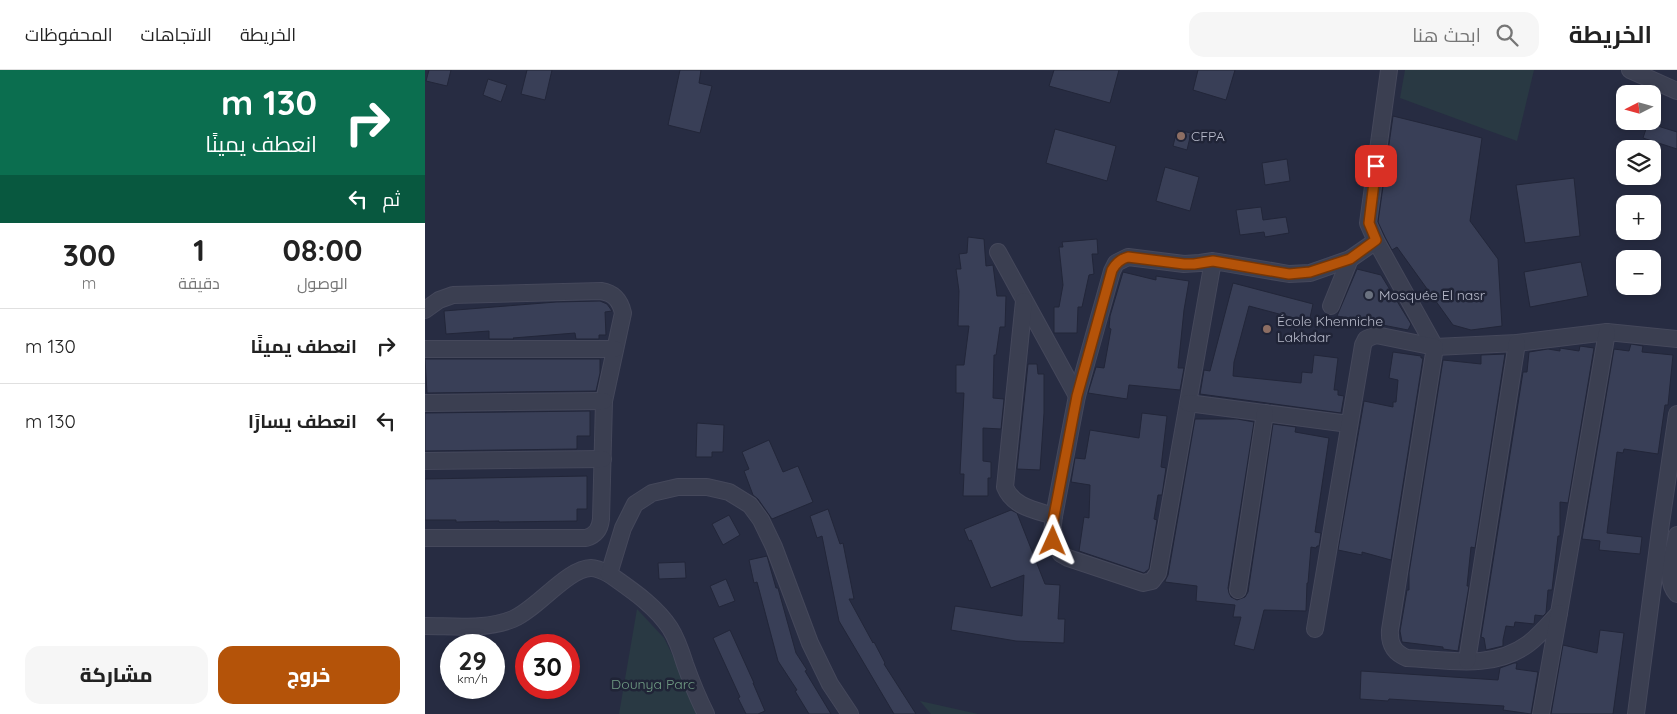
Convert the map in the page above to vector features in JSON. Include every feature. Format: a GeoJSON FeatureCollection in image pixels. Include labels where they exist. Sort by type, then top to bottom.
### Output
{"type":"FeatureCollection","features":[{"type":"Feature","properties":{"kind":"street"},"geometry":{"type":"LineString","coordinates":[[1389,70],[1369,223],[1376,240],[1435,347],[1390,636],[1391,642],[1397,652],[1407,658],[1484,661],[1501,658],[1528,644],[1559,613]]}},
{"type":"Feature","properties":{"kind":"street"},"geometry":{"type":"LineString","coordinates":[[1630,70],[1677,91]]}},
{"type":"Feature","properties":{"kind":"street"},"geometry":{"type":"LineString","coordinates":[[1213,261],[1158,573],[1148,583],[1138,582],[1067,558],[1056,548],[1053,541],[1054,516],[1077,396],[1112,270],[1116,263],[1128,257],[1189,264],[1213,261],[1289,274],[1310,272],[1350,259],[1376,240]]}},
{"type":"Feature","properties":{"kind":"street"},"geometry":{"type":"LineString","coordinates":[[998,252],[1077,396]]}},
{"type":"Feature","properties":{"kind":"street"},"geometry":{"type":"LineString","coordinates":[[1331,306],[1350,259]]}},
{"type":"Feature","properties":{"kind":"street"},"geometry":{"type":"LineString","coordinates":[[425,310],[439,300],[453,295],[601,291],[607,292],[619,300],[623,313],[604,401],[601,524],[599,529],[586,538],[425,538]]}},
{"type":"Feature","properties":{"kind":"street"},"geometry":{"type":"LineString","coordinates":[[1024,301],[1005,487],[1010,498],[1019,504],[1054,516]]}},
{"type":"Feature","properties":{"kind":"street"},"geometry":{"type":"LineString","coordinates":[[1315,629],[1349,424],[1363,345],[1366,339],[1376,335],[1435,347],[1517,343],[1607,332],[1677,339]]}},
{"type":"Feature","properties":{"kind":"street"},"geometry":{"type":"LineString","coordinates":[[1541,714],[1607,332]]}},
{"type":"Feature","properties":{"kind":"street"},"geometry":{"type":"LineString","coordinates":[[1467,661],[1517,343]]}},
{"type":"Feature","properties":{"kind":"street"},"geometry":{"type":"LineString","coordinates":[[425,349],[615,349]]}},
{"type":"Feature","properties":{"kind":"street"},"geometry":{"type":"LineString","coordinates":[[425,403],[604,401]]}},
{"type":"Feature","properties":{"kind":"street"},"geometry":{"type":"LineString","coordinates":[[1188,403],[1349,424]]}},
{"type":"Feature","properties":{"kind":"street"},"geometry":{"type":"LineString","coordinates":[[1238,590],[1265,413]]}},
{"type":"Feature","properties":{"kind":"street"},"geometry":{"type":"LineString","coordinates":[[1636,714],[1677,414]]}},
{"type":"Feature","properties":{"kind":"street"},"geometry":{"type":"LineString","coordinates":[[425,461],[603,459]]}},
{"type":"Feature","properties":{"kind":"street"},"geometry":{"type":"LineString","coordinates":[[609,574],[623,528],[635,504],[652,493],[678,487],[707,487],[729,492],[750,505],[761,520],[774,547],[810,643],[830,684],[850,714]]}},
{"type":"Feature","properties":{"kind":"street"},"geometry":{"type":"LineString","coordinates":[[1661,522],[1677,538],[1669,577],[1672,588],[1677,594]]}},
{"type":"Feature","properties":{"kind":"street"},"geometry":{"type":"LineString","coordinates":[[425,626],[498,624],[529,610],[565,580],[582,570],[590,568],[600,569],[649,605],[671,628],[706,714]]}},
{"type":"Feature","properties":{"kind":"green space"},"geometry":{"type":"Polygon","coordinates":[[[1405,70],[1534,70],[1517,141],[1400,98],[1405,70]]]}},
{"type":"Feature","properties":{"kind":"green space","name":"Dounya Parc"},"geometry":{"type":"Polygon","coordinates":[[[637,609],[664,638],[702,714],[619,714],[637,609]]]}},
{"type":"Feature","properties":{"kind":"green space"},"geometry":{"type":"Polygon","coordinates":[[[920,701],[978,714],[931,714],[920,701]]]}},
{"type":"Feature","properties":{"kind":"building"},"geometry":{"type":"Polygon","coordinates":[[[429,70],[451,70],[447,86],[426,81],[429,70]]]}},
{"type":"Feature","properties":{"kind":"building"},"geometry":{"type":"Polygon","coordinates":[[[527,70],[552,70],[545,100],[521,94],[527,70]]]}},
{"type":"Feature","properties":{"kind":"building"},"geometry":{"type":"Polygon","coordinates":[[[680,70],[701,70],[699,83],[712,86],[700,133],[668,125],[680,70]]]}},
{"type":"Feature","properties":{"kind":"building"},"geometry":{"type":"Polygon","coordinates":[[[1054,70],[1119,70],[1110,103],[1049,86],[1054,70]]]}},
{"type":"Feature","properties":{"kind":"building"},"geometry":{"type":"Polygon","coordinates":[[[1198,70],[1235,70],[1226,100],[1193,90],[1198,70]]]}},
{"type":"Feature","properties":{"kind":"building"},"geometry":{"type":"Polygon","coordinates":[[[488,79],[507,85],[501,102],[483,95],[488,79]]]}},
{"type":"Feature","properties":{"kind":"building"},"geometry":{"type":"Polygon","coordinates":[[[1393,116],[1482,138],[1470,221],[1498,259],[1502,326],[1471,330],[1453,325],[1397,247],[1392,250],[1385,237],[1378,222],[1393,116]]]}},
{"type":"Feature","properties":{"kind":"building"},"geometry":{"type":"Polygon","coordinates":[[[1661,127],[1677,132],[1677,149],[1661,144],[1661,140],[1643,138],[1646,130],[1661,130],[1661,127]]]}},
{"type":"Feature","properties":{"kind":"building"},"geometry":{"type":"Polygon","coordinates":[[[1055,129],[1116,146],[1107,181],[1046,163],[1055,129]]]}},
{"type":"Feature","properties":{"kind":"building"},"geometry":{"type":"Polygon","coordinates":[[[1177,130],[1191,133],[1187,150],[1173,146],[1177,130]]]}},
{"type":"Feature","properties":{"kind":"building"},"geometry":{"type":"Polygon","coordinates":[[[1287,159],[1290,181],[1265,185],[1262,163],[1287,159]]]}},
{"type":"Feature","properties":{"kind":"building"},"geometry":{"type":"Polygon","coordinates":[[[1165,167],[1199,177],[1190,211],[1156,201],[1165,167]]]}},
{"type":"Feature","properties":{"kind":"building"},"geometry":{"type":"Polygon","coordinates":[[[1574,178],[1580,236],[1525,243],[1516,185],[1574,178]]]}},
{"type":"Feature","properties":{"kind":"building"},"geometry":{"type":"Polygon","coordinates":[[[1261,207],[1263,220],[1286,217],[1289,233],[1265,237],[1264,232],[1240,235],[1236,210],[1261,207]]]}},
{"type":"Feature","properties":{"kind":"building"},"geometry":{"type":"Polygon","coordinates":[[[968,237],[984,239],[986,266],[993,265],[997,296],[1006,296],[1005,327],[1000,327],[996,355],[994,355],[993,398],[1004,399],[1001,429],[983,428],[983,461],[991,462],[991,478],[988,478],[988,496],[963,496],[964,474],[960,474],[964,393],[956,393],[956,365],[964,365],[969,326],[958,326],[959,291],[956,269],[961,269],[959,254],[967,253],[968,237]]]}},
{"type":"Feature","properties":{"kind":"building"},"geometry":{"type":"Polygon","coordinates":[[[1097,239],[1098,254],[1092,254],[1094,274],[1089,275],[1082,307],[1078,307],[1077,333],[1054,333],[1054,307],[1059,307],[1063,285],[1059,247],[1063,247],[1062,242],[1097,239]]]}},
{"type":"Feature","properties":{"kind":"building"},"geometry":{"type":"Polygon","coordinates":[[[1581,262],[1588,296],[1530,307],[1524,272],[1581,262]]]}},
{"type":"Feature","properties":{"kind":"building","name":"Mosquée El nasr"},"geometry":{"type":"Polygon","coordinates":[[[1357,269],[1381,275],[1411,324],[1408,330],[1337,316],[1357,269]]]}},
{"type":"Feature","properties":{"kind":"building"},"geometry":{"type":"Polygon","coordinates":[[[1123,272],[1156,280],[1156,276],[1189,281],[1178,368],[1184,368],[1180,390],[1129,385],[1127,399],[1088,393],[1096,367],[1104,368],[1111,329],[1109,328],[1110,316],[1123,272]]]}},
{"type":"Feature","properties":{"kind":"building"},"geometry":{"type":"Polygon","coordinates":[[[1233,283],[1313,304],[1309,322],[1249,306],[1234,362],[1233,376],[1301,383],[1302,372],[1312,373],[1314,355],[1338,358],[1334,390],[1338,390],[1338,395],[1344,396],[1341,413],[1200,394],[1204,370],[1210,371],[1233,283]]]}},
{"type":"Feature","properties":{"kind":"building"},"geometry":{"type":"Polygon","coordinates":[[[600,301],[607,304],[612,311],[605,312],[606,335],[599,335],[599,339],[576,339],[575,333],[514,339],[489,339],[489,331],[446,334],[444,311],[556,302],[600,301]]]}},
{"type":"Feature","properties":{"kind":"building"},"geometry":{"type":"Polygon","coordinates":[[[1631,344],[1643,346],[1642,352],[1673,355],[1668,405],[1665,405],[1658,454],[1624,449],[1623,453],[1617,452],[1607,533],[1642,537],[1640,554],[1599,550],[1600,541],[1582,539],[1614,349],[1629,351],[1631,344]]]}},
{"type":"Feature","properties":{"kind":"building"},"geometry":{"type":"Polygon","coordinates":[[[1580,346],[1594,348],[1568,503],[1560,502],[1560,536],[1558,536],[1552,590],[1548,590],[1546,613],[1543,616],[1535,615],[1534,624],[1515,622],[1514,627],[1506,626],[1503,646],[1486,650],[1484,638],[1481,637],[1523,372],[1527,372],[1529,352],[1548,349],[1560,351],[1560,348],[1579,351],[1580,346]]]}},
{"type":"Feature","properties":{"kind":"building"},"geometry":{"type":"Polygon","coordinates":[[[1393,352],[1421,356],[1423,358],[1391,560],[1362,552],[1362,555],[1338,550],[1364,401],[1393,407],[1393,402],[1396,402],[1398,380],[1389,378],[1393,352]]]}},
{"type":"Feature","properties":{"kind":"building"},"geometry":{"type":"Polygon","coordinates":[[[1505,354],[1475,548],[1471,547],[1467,586],[1469,586],[1458,651],[1443,649],[1443,647],[1402,642],[1400,631],[1407,590],[1409,590],[1409,573],[1443,360],[1481,364],[1481,355],[1505,354]]]}},
{"type":"Feature","properties":{"kind":"building"},"geometry":{"type":"Polygon","coordinates":[[[425,359],[600,359],[600,373],[596,391],[427,393],[425,359]]]}},
{"type":"Feature","properties":{"kind":"building"},"geometry":{"type":"Polygon","coordinates":[[[1028,364],[1037,364],[1038,374],[1044,374],[1044,413],[1040,470],[1017,469],[1028,364]]]}},
{"type":"Feature","properties":{"kind":"building"},"geometry":{"type":"Polygon","coordinates":[[[590,411],[590,436],[577,436],[577,449],[425,451],[425,413],[590,411]]]}},
{"type":"Feature","properties":{"kind":"building"},"geometry":{"type":"Polygon","coordinates":[[[1142,413],[1167,416],[1161,467],[1166,468],[1162,495],[1158,495],[1154,519],[1157,520],[1149,569],[1144,573],[1079,551],[1084,517],[1089,518],[1090,485],[1071,482],[1075,458],[1085,459],[1090,430],[1139,438],[1142,413]]]}},
{"type":"Feature","properties":{"kind":"building"},"geometry":{"type":"Polygon","coordinates":[[[1195,419],[1237,419],[1254,422],[1228,588],[1231,597],[1237,600],[1245,597],[1248,592],[1273,424],[1296,427],[1295,432],[1329,438],[1315,532],[1321,533],[1319,546],[1316,548],[1311,547],[1306,611],[1264,610],[1254,650],[1234,645],[1241,617],[1233,617],[1235,605],[1196,601],[1197,586],[1165,582],[1168,575],[1195,419]]]}},
{"type":"Feature","properties":{"kind":"building"},"geometry":{"type":"Polygon","coordinates":[[[697,423],[724,425],[723,452],[712,452],[712,457],[696,457],[697,423]]]}},
{"type":"Feature","properties":{"kind":"building"},"geometry":{"type":"Polygon","coordinates":[[[769,440],[783,472],[798,466],[813,502],[772,519],[753,495],[744,471],[749,469],[742,452],[769,440]]]}},
{"type":"Feature","properties":{"kind":"building"},"geometry":{"type":"Polygon","coordinates":[[[587,476],[587,509],[577,509],[577,521],[456,522],[456,520],[425,520],[425,479],[587,476]]]}},
{"type":"Feature","properties":{"kind":"building"},"geometry":{"type":"Polygon","coordinates":[[[828,509],[840,544],[843,543],[854,599],[849,599],[874,642],[884,664],[916,714],[894,714],[839,621],[822,536],[817,538],[810,516],[828,509]]]}},
{"type":"Feature","properties":{"kind":"building"},"geometry":{"type":"Polygon","coordinates":[[[1011,510],[1017,513],[1045,584],[1060,585],[1058,619],[1065,619],[1064,643],[1016,641],[951,630],[955,606],[1022,616],[1024,575],[991,588],[971,540],[969,541],[964,529],[1011,510]]]}},
{"type":"Feature","properties":{"kind":"building"},"geometry":{"type":"Polygon","coordinates":[[[729,515],[740,535],[723,545],[712,524],[729,515]]]}},
{"type":"Feature","properties":{"kind":"building"},"geometry":{"type":"Polygon","coordinates":[[[767,556],[796,653],[831,714],[809,714],[795,691],[797,690],[778,661],[757,582],[754,583],[749,560],[767,556]]]}},
{"type":"Feature","properties":{"kind":"building"},"geometry":{"type":"Polygon","coordinates":[[[685,562],[686,578],[659,579],[658,563],[685,562]]]}},
{"type":"Feature","properties":{"kind":"building"},"geometry":{"type":"Polygon","coordinates":[[[726,579],[735,601],[719,607],[710,586],[726,579]]]}},
{"type":"Feature","properties":{"kind":"building"},"geometry":{"type":"Polygon","coordinates":[[[730,630],[765,711],[758,714],[746,714],[713,638],[730,630]]]}},
{"type":"Feature","properties":{"kind":"building"},"geometry":{"type":"Polygon","coordinates":[[[1600,630],[1624,633],[1613,714],[1551,714],[1563,645],[1597,653],[1600,630]]]}},
{"type":"Feature","properties":{"kind":"building"},"geometry":{"type":"Polygon","coordinates":[[[1517,663],[1516,669],[1538,672],[1531,714],[1503,710],[1504,706],[1360,699],[1361,671],[1498,680],[1500,668],[1517,663]]]}},
{"type":"Feature","properties":{"kind":"place","name":"CFPA"},"geometry":{"type":"Point","coordinates":[1181,136]}},
{"type":"Feature","properties":{"kind":"place","name":"Mosquée El nasr"},"geometry":{"type":"Point","coordinates":[1369,295]}},
{"type":"Feature","properties":{"kind":"place","name":"École Khenniche Lakhdar"},"geometry":{"type":"Point","coordinates":[1267,329]}},
{"type":"Feature","properties":{"kind":"route"},"geometry":{"type":"LineString","coordinates":[[1053,541],[1054,516],[1077,396],[1112,270],[1116,263],[1128,257],[1184,264],[1213,261],[1289,274],[1310,272],[1350,259],[1376,240],[1369,223],[1376,166]]}}]}
